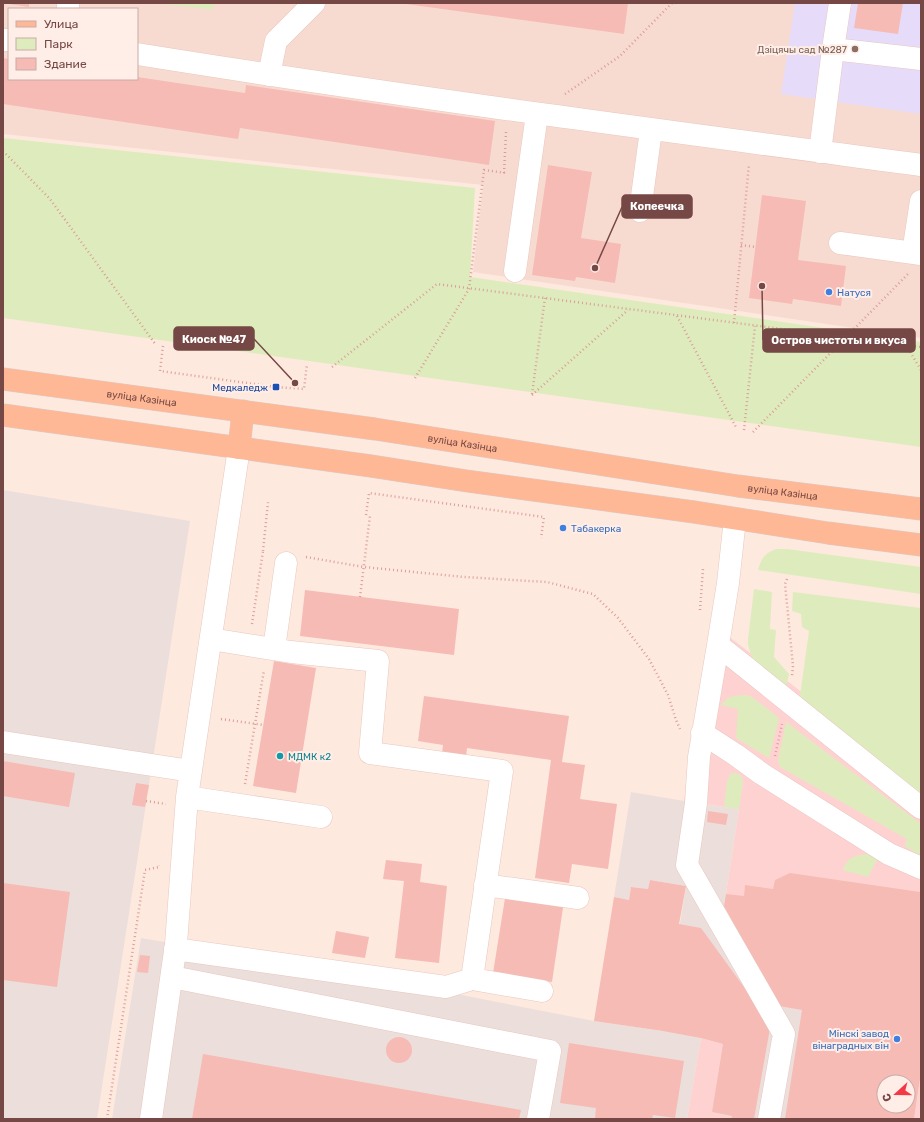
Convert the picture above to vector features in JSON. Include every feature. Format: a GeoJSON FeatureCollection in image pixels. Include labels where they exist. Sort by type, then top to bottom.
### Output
{"type":"FeatureCollection","features":[{"type":"Feature","properties":{"kind":"main road","name":"вуліца Казінца"},"geometry":{"type":"LineString","coordinates":[[3,379],[390,431],[738,486],[921,510]]}},
{"type":"Feature","properties":{"kind":"main road"},"geometry":{"type":"LineString","coordinates":[[239,448],[244,411]]}},
{"type":"Feature","properties":{"kind":"main road"},"geometry":{"type":"LineString","coordinates":[[3,415],[921,545]]}},
{"type":"Feature","properties":{"kind":"main road"},"geometry":{"type":"LineString","coordinates":[[735,519],[738,486]]}},
{"type":"Feature","properties":{"kind":"lane"},"geometry":{"type":"LineString","coordinates":[[269,75],[276,41],[314,3]]}},
{"type":"Feature","properties":{"kind":"lane"},"geometry":{"type":"LineString","coordinates":[[820,152],[840,3]]}},
{"type":"Feature","properties":{"kind":"lane"},"geometry":{"type":"LineString","coordinates":[[833,49],[921,58]]}},
{"type":"Feature","properties":{"kind":"lane"},"geometry":{"type":"LineString","coordinates":[[138,54],[508,110],[921,166]]}},
{"type":"Feature","properties":{"kind":"lane"},"geometry":{"type":"LineString","coordinates":[[514,271],[537,114]]}},
{"type":"Feature","properties":{"kind":"lane"},"geometry":{"type":"LineString","coordinates":[[640,211],[652,130]]}},
{"type":"Feature","properties":{"kind":"lane"},"geometry":{"type":"LineString","coordinates":[[840,242],[917,254],[921,201]]}},
{"type":"Feature","properties":{"kind":"lane"},"geometry":{"type":"LineString","coordinates":[[151,1119],[175,949],[180,801],[191,772],[239,448]]}},
{"type":"Feature","properties":{"kind":"lane"},"geometry":{"type":"LineString","coordinates":[[735,519],[728,583],[702,733],[696,803],[687,865],[784,1034],[769,1119]]}},
{"type":"Feature","properties":{"kind":"lane"},"geometry":{"type":"LineString","coordinates":[[263,647],[295,560]]}},
{"type":"Feature","properties":{"kind":"lane"},"geometry":{"type":"LineString","coordinates":[[211,639],[291,652],[378,661],[370,753],[502,771],[472,979]]}},
{"type":"Feature","properties":{"kind":"lane"},"geometry":{"type":"LineString","coordinates":[[718,645],[921,808]]}},
{"type":"Feature","properties":{"kind":"lane"},"geometry":{"type":"LineString","coordinates":[[702,733],[736,754],[769,778],[889,854],[921,868]]}},
{"type":"Feature","properties":{"kind":"lane"},"geometry":{"type":"LineString","coordinates":[[3,742],[191,772]]}},
{"type":"Feature","properties":{"kind":"lane"},"geometry":{"type":"LineString","coordinates":[[180,801],[242,806],[321,817]]}},
{"type":"Feature","properties":{"kind":"lane"},"geometry":{"type":"LineString","coordinates":[[485,885],[578,898]]}},
{"type":"Feature","properties":{"kind":"lane"},"geometry":{"type":"LineString","coordinates":[[175,949],[446,987],[472,979],[542,991]]}},
{"type":"Feature","properties":{"kind":"lane"},"geometry":{"type":"LineString","coordinates":[[172,977],[550,1051],[538,1119]]}},
{"type":"Feature","properties":{"kind":"path"},"geometry":{"type":"LineString","coordinates":[[537,114],[620,56],[672,3]]}},
{"type":"Feature","properties":{"kind":"path"},"geometry":{"type":"LineString","coordinates":[[504,173],[508,110]]}},
{"type":"Feature","properties":{"kind":"path"},"geometry":{"type":"LineString","coordinates":[[734,323],[750,143]]}},
{"type":"Feature","properties":{"kind":"path"},"geometry":{"type":"LineString","coordinates":[[3,151],[50,199],[156,345]]}},
{"type":"Feature","properties":{"kind":"path"},"geometry":{"type":"LineString","coordinates":[[741,245],[756,247]]}},
{"type":"Feature","properties":{"kind":"path"},"geometry":{"type":"LineString","coordinates":[[753,432],[910,272],[917,254]]}},
{"type":"Feature","properties":{"kind":"path"},"geometry":{"type":"LineString","coordinates":[[332,366],[438,284],[921,347]]}},
{"type":"Feature","properties":{"kind":"path"},"geometry":{"type":"LineString","coordinates":[[415,378],[469,289]]}},
{"type":"Feature","properties":{"kind":"path"},"geometry":{"type":"LineString","coordinates":[[545,298],[532,395],[629,309]]}},
{"type":"Feature","properties":{"kind":"path"},"geometry":{"type":"LineString","coordinates":[[677,316],[737,428]]}},
{"type":"Feature","properties":{"kind":"path"},"geometry":{"type":"LineString","coordinates":[[744,430],[755,326]]}},
{"type":"Feature","properties":{"kind":"path"},"geometry":{"type":"LineString","coordinates":[[906,345],[921,370]]}},
{"type":"Feature","properties":{"kind":"path"},"geometry":{"type":"LineString","coordinates":[[163,346],[160,371],[276,386],[304,389],[307,364]]}},
{"type":"Feature","properties":{"kind":"path"},"geometry":{"type":"LineString","coordinates":[[360,597],[364,567],[369,493],[544,517],[541,538]]}},
{"type":"Feature","properties":{"kind":"path"},"geometry":{"type":"LineString","coordinates":[[264,542],[268,502]]}},
{"type":"Feature","properties":{"kind":"path"},"geometry":{"type":"LineString","coordinates":[[242,806],[255,724],[263,647],[263,551]]}},
{"type":"Feature","properties":{"kind":"path"},"geometry":{"type":"LineString","coordinates":[[295,560],[464,577],[548,582],[593,594],[618,618],[649,659],[668,695],[676,720],[688,745],[699,757]]}},
{"type":"Feature","properties":{"kind":"path"},"geometry":{"type":"LineString","coordinates":[[775,758],[788,701],[794,666],[785,584],[787,579]]}},
{"type":"Feature","properties":{"kind":"path"},"geometry":{"type":"LineString","coordinates":[[200,715],[264,725]]}},
{"type":"Feature","properties":{"kind":"path"},"geometry":{"type":"LineString","coordinates":[[146,801],[180,801]]}},
{"type":"Feature","properties":{"kind":"path"},"geometry":{"type":"LineString","coordinates":[[106,1119],[135,938]]}},
{"type":"Feature","properties":{"kind":"shaded area"},"geometry":{"type":"Polygon","coordinates":[[[3,3],[921,3],[921,338],[473,272],[483,185],[3,134],[3,3]]]}},
{"type":"Feature","properties":{"kind":"shaded area","name":"Дзіцячы сад №287"},"geometry":{"type":"Polygon","coordinates":[[[795,3],[921,3],[921,114],[781,94],[795,3]]]}},
{"type":"Feature","properties":{"kind":"shaded area"},"geometry":{"type":"Polygon","coordinates":[[[3,490],[190,521],[97,1119],[3,1119],[3,490]]]}},
{"type":"Feature","properties":{"kind":"shaded area"},"geometry":{"type":"Polygon","coordinates":[[[711,623],[921,783],[921,1028],[779,1006],[724,906],[739,809],[684,801],[711,623]]]}},
{"type":"Feature","properties":{"kind":"shaded area"},"geometry":{"type":"Polygon","coordinates":[[[631,792],[739,809],[724,906],[779,1006],[921,1028],[916,1093],[916,1074],[876,1074],[876,1114],[914,1114],[914,1119],[739,1119],[712,1112],[723,1044],[701,1038],[687,1119],[112,1119],[141,938],[176,944],[232,950],[594,1021],[663,1031],[686,886],[650,880],[648,889],[631,887],[629,900],[614,897],[631,792]]]}},
{"type":"Feature","properties":{"kind":"shaded area"},"geometry":{"type":"Polygon","coordinates":[[[701,1038],[723,1044],[739,1119],[687,1119],[701,1038]]]}},
{"type":"Feature","properties":{"kind":"shaded area"},"geometry":{"type":"Polygon","coordinates":[[[921,1073],[921,1119],[914,1119],[916,1114],[921,1073]]]}},
{"type":"Feature","properties":{"kind":"green space"},"geometry":{"type":"Polygon","coordinates":[[[158,3],[214,3],[213,10],[158,3]]]}},
{"type":"Feature","properties":{"kind":"green space"},"geometry":{"type":"Polygon","coordinates":[[[3,138],[475,188],[470,277],[921,342],[921,447],[3,318],[3,138]]]}},
{"type":"Feature","properties":{"kind":"green space"},"geometry":{"type":"Polygon","coordinates":[[[776,549],[787,549],[921,567],[921,594],[758,570],[764,556],[776,549]]]}},
{"type":"Feature","properties":{"kind":"green space"},"geometry":{"type":"Polygon","coordinates":[[[754,589],[772,592],[770,629],[776,630],[774,657],[789,674],[785,692],[752,658],[748,645],[754,589]]]}},
{"type":"Feature","properties":{"kind":"green space"},"geometry":{"type":"Polygon","coordinates":[[[793,592],[921,608],[921,796],[799,703],[809,631],[802,627],[801,614],[792,611],[793,592]]]}},
{"type":"Feature","properties":{"kind":"green space"},"geometry":{"type":"Polygon","coordinates":[[[746,695],[752,697],[779,718],[769,758],[736,738],[738,709],[721,705],[729,698],[746,695]]]}},
{"type":"Feature","properties":{"kind":"green space"},"geometry":{"type":"Polygon","coordinates":[[[786,722],[921,824],[921,856],[905,846],[907,839],[780,767],[778,761],[786,722]]]}},
{"type":"Feature","properties":{"kind":"green space"},"geometry":{"type":"Polygon","coordinates":[[[735,773],[741,775],[743,782],[739,809],[724,807],[727,782],[730,774],[735,773]]]}},
{"type":"Feature","properties":{"kind":"green space"},"geometry":{"type":"Polygon","coordinates":[[[868,854],[879,856],[868,877],[843,870],[850,859],[859,855],[868,854]]]}},
{"type":"Feature","properties":{"kind":"building"},"geometry":{"type":"Polygon","coordinates":[[[29,3],[29,7],[9,4],[29,3]]]}},
{"type":"Feature","properties":{"kind":"building"},"geometry":{"type":"Polygon","coordinates":[[[406,3],[628,3],[624,34],[406,3]]]}},
{"type":"Feature","properties":{"kind":"building"},"geometry":{"type":"Polygon","coordinates":[[[858,3],[903,3],[898,34],[854,28],[858,3]]]}},
{"type":"Feature","properties":{"kind":"building"},"geometry":{"type":"Polygon","coordinates":[[[3,58],[8,59],[8,80],[138,80],[138,77],[245,93],[246,85],[495,121],[489,165],[240,128],[238,139],[3,104],[3,58]]]}},
{"type":"Feature","properties":{"kind":"building"},"geometry":{"type":"Polygon","coordinates":[[[548,165],[592,172],[581,238],[621,244],[615,283],[576,277],[575,281],[532,275],[548,165]]]}},
{"type":"Feature","properties":{"kind":"building"},"geometry":{"type":"Polygon","coordinates":[[[762,195],[806,201],[798,260],[846,266],[841,306],[793,299],[792,304],[749,298],[762,195]]]}},
{"type":"Feature","properties":{"kind":"building"},"geometry":{"type":"Polygon","coordinates":[[[305,590],[459,609],[454,655],[300,636],[305,590]]]}},
{"type":"Feature","properties":{"kind":"building","name":"МДМК к2"},"geometry":{"type":"Polygon","coordinates":[[[274,661],[316,668],[296,793],[253,786],[274,661]]]}},
{"type":"Feature","properties":{"kind":"building"},"geometry":{"type":"Polygon","coordinates":[[[424,696],[569,716],[562,762],[585,765],[580,799],[617,804],[608,869],[572,864],[569,883],[535,878],[551,760],[467,748],[466,757],[442,754],[443,745],[418,741],[424,696]]]}},
{"type":"Feature","properties":{"kind":"building"},"geometry":{"type":"Polygon","coordinates":[[[3,761],[75,773],[69,807],[3,796],[3,761]]]}},
{"type":"Feature","properties":{"kind":"building"},"geometry":{"type":"Polygon","coordinates":[[[136,783],[149,785],[145,807],[132,805],[136,783]]]}},
{"type":"Feature","properties":{"kind":"building"},"geometry":{"type":"Polygon","coordinates":[[[708,811],[728,814],[726,825],[707,822],[708,811]]]}},
{"type":"Feature","properties":{"kind":"building"},"geometry":{"type":"Polygon","coordinates":[[[386,860],[422,864],[420,882],[447,886],[439,963],[395,958],[404,881],[383,879],[386,860]]]}},
{"type":"Feature","properties":{"kind":"building"},"geometry":{"type":"Polygon","coordinates":[[[790,873],[920,892],[921,1073],[916,1106],[916,1074],[876,1074],[876,1114],[915,1114],[914,1119],[785,1119],[802,1010],[779,1006],[724,906],[726,894],[744,896],[745,885],[773,889],[775,880],[790,873]]]}},
{"type":"Feature","properties":{"kind":"building"},"geometry":{"type":"Polygon","coordinates":[[[650,880],[686,886],[679,924],[701,928],[749,994],[770,1028],[754,1119],[731,1119],[732,1116],[712,1112],[723,1044],[701,1038],[663,1031],[594,1021],[614,897],[629,900],[631,887],[648,889],[650,880]]]}},
{"type":"Feature","properties":{"kind":"building"},"geometry":{"type":"Polygon","coordinates":[[[3,883],[70,892],[57,987],[3,980],[3,883]]]}},
{"type":"Feature","properties":{"kind":"building"},"geometry":{"type":"Polygon","coordinates":[[[506,892],[564,901],[552,982],[493,973],[506,892]]]}},
{"type":"Feature","properties":{"kind":"building"},"geometry":{"type":"Polygon","coordinates":[[[336,931],[369,937],[365,958],[332,953],[336,931]]]}},
{"type":"Feature","properties":{"kind":"building"},"geometry":{"type":"Polygon","coordinates":[[[140,955],[150,956],[148,973],[137,972],[140,955]]]}},
{"type":"Feature","properties":{"kind":"building"},"geometry":{"type":"Polygon","coordinates":[[[399,1037],[408,1041],[412,1050],[408,1059],[399,1063],[390,1059],[386,1050],[390,1041],[399,1037]]]}},
{"type":"Feature","properties":{"kind":"building"},"geometry":{"type":"Polygon","coordinates":[[[569,1043],[684,1061],[675,1118],[653,1115],[652,1119],[595,1119],[596,1108],[560,1103],[569,1043]]]}},
{"type":"Feature","properties":{"kind":"building"},"geometry":{"type":"Polygon","coordinates":[[[203,1054],[521,1110],[519,1119],[192,1119],[203,1054]]]}},
{"type":"Feature","properties":{"kind":"place","name":"Дзіцячы сад №287"},"geometry":{"type":"Point","coordinates":[855,49]}},
{"type":"Feature","properties":{"kind":"place","name":"Копеечка"},"geometry":{"type":"Point","coordinates":[595,268]}},
{"type":"Feature","properties":{"kind":"place","name":"Остров чистоты и вкуса"},"geometry":{"type":"Point","coordinates":[762,286]}},
{"type":"Feature","properties":{"kind":"place","name":"Натуся"},"geometry":{"type":"Point","coordinates":[829,292]}},
{"type":"Feature","properties":{"kind":"place","name":"Киоск №47"},"geometry":{"type":"Point","coordinates":[295,383]}},
{"type":"Feature","properties":{"kind":"place","name":"Медкаледж"},"geometry":{"type":"Point","coordinates":[276,387]}},
{"type":"Feature","properties":{"kind":"place","name":"Табакерка"},"geometry":{"type":"Point","coordinates":[563,528]}},
{"type":"Feature","properties":{"kind":"place","name":"МДМК к2"},"geometry":{"type":"Point","coordinates":[280,756]}},
{"type":"Feature","properties":{"kind":"place","name":"Мінскі завод вінаградных він"},"geometry":{"type":"Point","coordinates":[897,1039]}}]}
